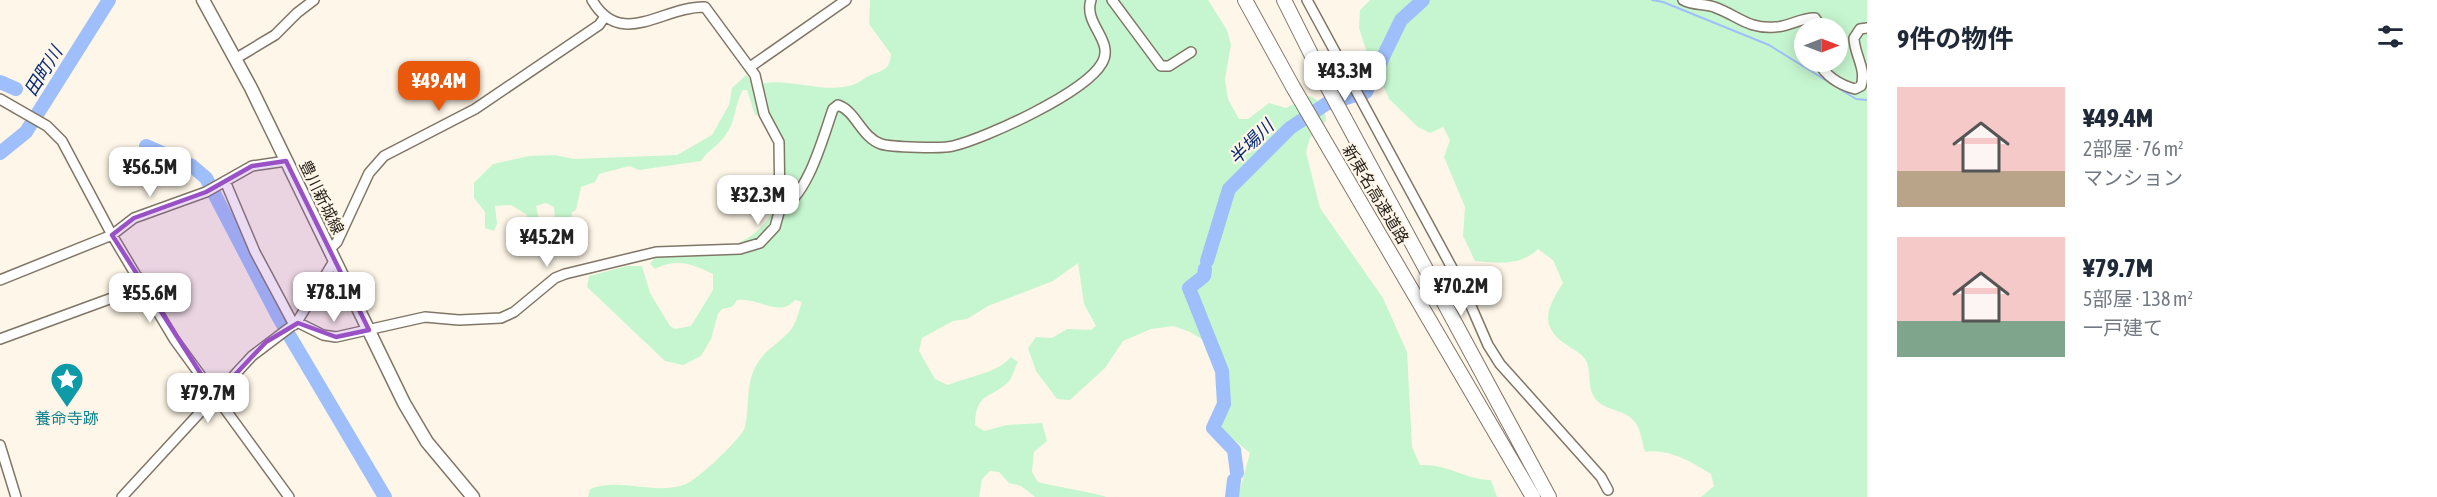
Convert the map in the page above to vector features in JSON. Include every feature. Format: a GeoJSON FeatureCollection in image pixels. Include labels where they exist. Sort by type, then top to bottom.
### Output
{"type":"FeatureCollection","features":[{"type":"Feature","properties":{"kind":"highway","name":"新東名高速道路"},"geometry":{"type":"LineString","coordinates":[[1245,0],[1293,87],[1533,497]]}},
{"type":"Feature","properties":{"kind":"highway","name":"新東名高速道路"},"geometry":{"type":"LineString","coordinates":[[1284,0],[1343,116],[1549,497]]}},
{"type":"Feature","properties":{"kind":"main road","name":"豊川新城線"},"geometry":{"type":"LineString","coordinates":[[203,0],[235,59],[418,427],[438,456],[473,497]]}},
{"type":"Feature","properties":{"kind":"street"},"geometry":{"type":"LineString","coordinates":[[235,59],[275,35],[297,13],[315,0]]}},
{"type":"Feature","properties":{"kind":"street"},"geometry":{"type":"LineString","coordinates":[[223,183],[255,252],[294,324],[323,335],[336,337],[425,317],[459,320],[501,318],[514,312],[555,278],[565,274],[656,252],[676,249],[715,252],[760,243],[775,227],[780,208],[779,142],[764,114],[759,83],[750,67],[705,7],[673,12],[632,25],[604,18],[592,0]]}},
{"type":"Feature","properties":{"kind":"street"},"geometry":{"type":"LineString","coordinates":[[750,67],[846,0]]}},
{"type":"Feature","properties":{"kind":"street"},"geometry":{"type":"LineString","coordinates":[[780,208],[789,205],[801,192],[833,109],[838,105],[846,108],[873,141],[883,145],[938,149],[964,143],[1007,127],[1056,100],[1087,78],[1103,62],[1105,45],[1089,14],[1091,0]]}},
{"type":"Feature","properties":{"kind":"street"},"geometry":{"type":"LineString","coordinates":[[1112,0],[1161,66],[1169,66],[1191,52]]}},
{"type":"Feature","properties":{"kind":"street"},"geometry":{"type":"LineString","coordinates":[[1307,0],[1365,112],[1464,290],[1488,345],[1500,364],[1601,477],[1608,490]]}},
{"type":"Feature","properties":{"kind":"street"},"geometry":{"type":"LineString","coordinates":[[1683,0],[1692,4],[1713,7],[1754,27],[1794,24]]}},
{"type":"Feature","properties":{"kind":"street"},"geometry":{"type":"LineString","coordinates":[[122,497],[252,356],[294,324],[332,255],[369,173],[384,156],[475,109],[599,25],[604,18]]}},
{"type":"Feature","properties":{"kind":"street"},"geometry":{"type":"LineString","coordinates":[[1826,72],[1842,86],[1855,89],[1862,86],[1862,68],[1854,50],[1854,38],[1860,29],[1867,27]]}},
{"type":"Feature","properties":{"kind":"street"},"geometry":{"type":"LineString","coordinates":[[0,99],[41,123],[62,141],[112,235],[174,339],[289,497]]}},
{"type":"Feature","properties":{"kind":"street"},"geometry":{"type":"LineString","coordinates":[[0,280],[112,235],[134,218],[209,190],[252,166],[286,161]]}},
{"type":"Feature","properties":{"kind":"street"},"geometry":{"type":"LineString","coordinates":[[0,339],[112,298],[138,277]]}},
{"type":"Feature","properties":{"kind":"street"},"geometry":{"type":"LineString","coordinates":[[0,445],[16,497]]}},
{"type":"Feature","properties":{"kind":"highlighted area"},"geometry":{"type":"Polygon","coordinates":[[[286,161],[369,330],[336,337],[298,323],[266,342],[215,396],[112,235],[134,218],[206,192],[252,166],[286,161]]]}},
{"type":"Feature","properties":{"kind":"green space"},"geometry":{"type":"Polygon","coordinates":[[[870,0],[1208,0],[1227,30],[1231,45],[1225,79],[1228,99],[1239,119],[1248,119],[1269,103],[1286,108],[1309,96],[1319,102],[1324,109],[1326,121],[1310,138],[1306,152],[1320,208],[1383,298],[1407,352],[1412,447],[1420,465],[1430,465],[1491,480],[1497,497],[1238,497],[1250,453],[1221,429],[1230,391],[1225,365],[1218,349],[1190,332],[1173,326],[1151,329],[1123,341],[1105,368],[1070,400],[1057,399],[1036,371],[1028,348],[1036,337],[1052,338],[1067,329],[1091,330],[1096,326],[1084,304],[1078,263],[1053,281],[988,306],[967,319],[953,321],[922,338],[919,351],[935,379],[948,385],[990,371],[1011,357],[1018,362],[1010,380],[986,397],[978,406],[975,425],[984,431],[1007,425],[1042,423],[1047,441],[1034,452],[1032,472],[1038,482],[1106,497],[1035,497],[1021,486],[1009,483],[999,472],[990,471],[982,479],[979,497],[588,497],[590,489],[601,486],[662,488],[686,484],[718,458],[745,427],[749,387],[757,364],[792,328],[802,302],[795,300],[789,305],[776,307],[737,300],[732,307],[722,309],[718,314],[711,339],[701,356],[683,365],[665,361],[587,287],[589,276],[627,266],[642,266],[650,293],[670,326],[675,329],[691,326],[713,290],[713,274],[684,264],[670,264],[655,269],[650,264],[656,257],[671,250],[725,247],[737,244],[757,231],[772,213],[777,202],[783,170],[781,145],[770,119],[755,115],[747,90],[743,90],[729,131],[701,161],[639,170],[629,166],[599,174],[595,182],[581,187],[576,210],[572,212],[570,228],[548,237],[547,232],[555,222],[554,207],[546,203],[536,206],[539,220],[535,237],[531,237],[527,215],[511,205],[495,206],[497,224],[494,231],[485,228],[485,212],[474,198],[474,183],[493,164],[529,156],[555,155],[574,159],[677,155],[712,135],[729,105],[732,88],[746,75],[756,85],[780,82],[831,88],[857,83],[885,68],[891,54],[869,24],[870,0]]]}},
{"type":"Feature","properties":{"kind":"green space"},"geometry":{"type":"Polygon","coordinates":[[[1370,0],[1867,0],[1867,497],[1701,497],[1714,486],[1711,474],[1671,454],[1645,452],[1633,419],[1597,401],[1591,391],[1585,359],[1552,331],[1548,316],[1563,283],[1553,260],[1538,249],[1516,261],[1501,263],[1475,261],[1463,236],[1465,207],[1444,157],[1450,140],[1443,127],[1430,133],[1418,127],[1389,99],[1383,85],[1384,72],[1376,56],[1367,53],[1359,28],[1360,10],[1370,0]]]}},
{"type":"Feature","properties":{"kind":"waterway","name":"田町川"},"geometry":{"type":"LineString","coordinates":[[0,153],[26,132],[109,0]]}},
{"type":"Feature","properties":{"kind":"waterway","name":"半場川"},"geometry":{"type":"LineString","coordinates":[[1207,261],[1229,189],[1290,128],[1326,104],[1366,92],[1401,20],[1423,0]]}},
{"type":"Feature","properties":{"kind":"waterway"},"geometry":{"type":"LineString","coordinates":[[1652,0],[1663,2],[1769,45],[1856,99],[1867,100]]}},
{"type":"Feature","properties":{"kind":"waterway"},"geometry":{"type":"LineString","coordinates":[[0,82],[16,89]]}},
{"type":"Feature","properties":{"kind":"waterway"},"geometry":{"type":"LineString","coordinates":[[146,146],[192,166],[206,178],[279,318],[385,497]]}},
{"type":"Feature","properties":{"kind":"waterway","name":"半場川"},"geometry":{"type":"LineString","coordinates":[[1205,269],[1204,276],[1189,288],[1222,371],[1224,404],[1213,428],[1234,450],[1237,473]]}},
{"type":"Feature","properties":{"kind":"waterway","name":"半場川"},"geometry":{"type":"LineString","coordinates":[[1232,497],[1234,480]]}},
{"type":"Feature","properties":{"kind":"place","name":"養命寺跡"},"geometry":{"type":"Point","coordinates":[67,408]}}]}
